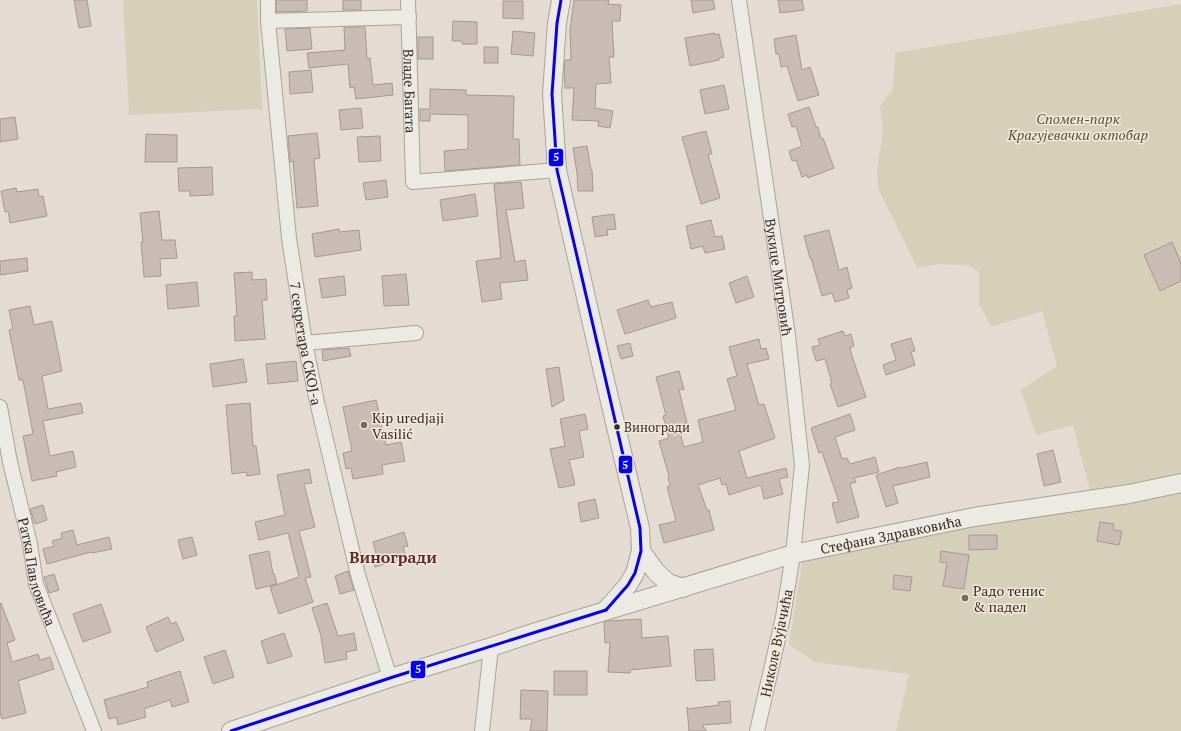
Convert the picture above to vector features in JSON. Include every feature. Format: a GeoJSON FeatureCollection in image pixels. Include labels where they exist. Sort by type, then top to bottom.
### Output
{"type":"FeatureCollection","features":[{"type":"Feature","properties":{"kind":"street","name":"7 секретара СКОЈ-а"},"geometry":{"type":"LineString","coordinates":[[268,0],[268,21],[289,238],[305,343],[317,402],[358,575],[390,678]]}},
{"type":"Feature","properties":{"kind":"street","name":"Владе Багата"},"geometry":{"type":"LineString","coordinates":[[408,0],[413,182],[557,170]]}},
{"type":"Feature","properties":{"kind":"street"},"geometry":{"type":"LineString","coordinates":[[562,0],[557,23],[552,94],[557,170],[604,379],[640,528],[641,551],[635,573],[628,585],[606,610]]}},
{"type":"Feature","properties":{"kind":"street","name":"Вукице Митровић"},"geometry":{"type":"LineString","coordinates":[[739,0],[788,335],[802,465],[793,554]]}},
{"type":"Feature","properties":{"kind":"street"},"geometry":{"type":"LineString","coordinates":[[268,21],[409,17]]}},
{"type":"Feature","properties":{"kind":"street"},"geometry":{"type":"LineString","coordinates":[[305,343],[416,333]]}},
{"type":"Feature","properties":{"kind":"street","name":"Ратка Павловића"},"geometry":{"type":"LineString","coordinates":[[0,407],[10,462],[30,544],[36,584],[94,731]]}},
{"type":"Feature","properties":{"kind":"street","name":"Стефана Здравковића"},"geometry":{"type":"LineString","coordinates":[[231,731],[390,678],[536,632],[793,554],[974,517],[1129,494],[1181,483]]}},
{"type":"Feature","properties":{"kind":"street"},"geometry":{"type":"LineString","coordinates":[[641,551],[656,572],[668,583],[683,588]]}},
{"type":"Feature","properties":{"kind":"street","name":"Николе Вујачића"},"geometry":{"type":"LineString","coordinates":[[757,731],[783,617],[793,554]]}},
{"type":"Feature","properties":{"kind":"street"},"geometry":{"type":"LineString","coordinates":[[482,731],[491,647]]}},
{"type":"Feature","properties":{"kind":"green space"},"geometry":{"type":"Polygon","coordinates":[[[123,0],[257,0],[262,109],[129,115],[123,0]]]}},
{"type":"Feature","properties":{"kind":"green space","name":"Спомен-парк Крагујевачки октобар"},"geometry":{"type":"Polygon","coordinates":[[[1181,4],[1181,731],[896,731],[909,674],[815,662],[789,644],[803,556],[1094,506],[1073,425],[1036,435],[1021,390],[1057,366],[1042,311],[991,327],[979,304],[979,272],[969,265],[938,264],[917,268],[878,188],[877,169],[883,132],[880,106],[893,89],[895,53],[1181,4]]]}},
{"type":"Feature","properties":{"kind":"building"},"geometry":{"type":"Polygon","coordinates":[[[74,0],[87,0],[91,26],[79,28],[74,0]]]}},
{"type":"Feature","properties":{"kind":"building"},"geometry":{"type":"Polygon","coordinates":[[[276,0],[307,0],[307,11],[276,12],[276,0]]]}},
{"type":"Feature","properties":{"kind":"building"},"geometry":{"type":"Polygon","coordinates":[[[343,0],[361,0],[361,10],[343,10],[343,0]]]}},
{"type":"Feature","properties":{"kind":"building"},"geometry":{"type":"Polygon","coordinates":[[[574,0],[609,0],[608,4],[621,5],[620,21],[612,21],[614,57],[609,57],[611,83],[596,84],[595,108],[613,111],[610,128],[598,126],[599,121],[572,120],[574,88],[565,88],[564,70],[565,60],[571,60],[570,30],[574,0]]]}},
{"type":"Feature","properties":{"kind":"building"},"geometry":{"type":"Polygon","coordinates":[[[691,0],[713,0],[715,9],[693,13],[691,0]]]}},
{"type":"Feature","properties":{"kind":"building"},"geometry":{"type":"Polygon","coordinates":[[[778,0],[802,0],[804,10],[780,13],[778,0]]]}},
{"type":"Feature","properties":{"kind":"building"},"geometry":{"type":"Polygon","coordinates":[[[503,1],[523,1],[523,19],[503,18],[503,1]]]}},
{"type":"Feature","properties":{"kind":"building"},"geometry":{"type":"Polygon","coordinates":[[[453,21],[477,22],[477,44],[462,44],[462,41],[452,41],[453,21]]]}},
{"type":"Feature","properties":{"kind":"building"},"geometry":{"type":"Polygon","coordinates":[[[344,27],[365,27],[367,58],[370,58],[373,85],[392,83],[393,95],[356,99],[354,87],[350,88],[348,64],[309,68],[307,53],[345,50],[344,27]]]}},
{"type":"Feature","properties":{"kind":"building"},"geometry":{"type":"Polygon","coordinates":[[[310,28],[312,49],[287,51],[285,29],[310,28]]]}},
{"type":"Feature","properties":{"kind":"building"},"geometry":{"type":"Polygon","coordinates":[[[513,31],[535,33],[533,56],[511,54],[513,31]]]}},
{"type":"Feature","properties":{"kind":"building"},"geometry":{"type":"Polygon","coordinates":[[[715,33],[715,35],[719,34],[724,57],[719,58],[719,60],[690,66],[685,38],[715,33]]]}},
{"type":"Feature","properties":{"kind":"building"},"geometry":{"type":"Polygon","coordinates":[[[796,35],[802,70],[810,67],[819,95],[798,101],[787,66],[781,67],[779,54],[776,54],[774,39],[796,35]]]}},
{"type":"Feature","properties":{"kind":"building"},"geometry":{"type":"Polygon","coordinates":[[[418,37],[433,37],[433,59],[418,59],[418,37]]]}},
{"type":"Feature","properties":{"kind":"building"},"geometry":{"type":"Polygon","coordinates":[[[484,47],[498,47],[498,63],[484,63],[484,47]]]}},
{"type":"Feature","properties":{"kind":"building"},"geometry":{"type":"Polygon","coordinates":[[[311,70],[313,92],[290,94],[289,72],[311,70]]]}},
{"type":"Feature","properties":{"kind":"building"},"geometry":{"type":"Polygon","coordinates":[[[724,85],[729,109],[705,114],[700,90],[724,85]]]}},
{"type":"Feature","properties":{"kind":"building"},"geometry":{"type":"Polygon","coordinates":[[[430,89],[466,90],[466,95],[514,96],[513,139],[519,139],[520,165],[445,171],[444,151],[468,149],[468,115],[430,114],[430,121],[420,121],[420,109],[430,109],[430,89]]]}},
{"type":"Feature","properties":{"kind":"building"},"geometry":{"type":"Polygon","coordinates":[[[809,107],[834,168],[808,178],[807,175],[802,177],[796,160],[792,161],[789,151],[802,146],[796,126],[792,127],[788,114],[809,107]]]}},
{"type":"Feature","properties":{"kind":"building"},"geometry":{"type":"Polygon","coordinates":[[[361,108],[363,128],[341,130],[339,110],[361,108]]]}},
{"type":"Feature","properties":{"kind":"building"},"geometry":{"type":"Polygon","coordinates":[[[15,117],[18,139],[0,142],[0,119],[15,117]]]}},
{"type":"Feature","properties":{"kind":"building"},"geometry":{"type":"Polygon","coordinates":[[[706,131],[712,154],[708,154],[720,198],[701,204],[682,137],[706,131]]]}},
{"type":"Feature","properties":{"kind":"building"},"geometry":{"type":"Polygon","coordinates":[[[317,133],[320,158],[314,159],[318,206],[297,208],[293,161],[290,162],[288,136],[317,133]]]}},
{"type":"Feature","properties":{"kind":"building"},"geometry":{"type":"Polygon","coordinates":[[[146,134],[177,135],[177,162],[145,162],[146,134]]]}},
{"type":"Feature","properties":{"kind":"building"},"geometry":{"type":"Polygon","coordinates":[[[380,136],[381,161],[359,162],[357,137],[380,136]]]}},
{"type":"Feature","properties":{"kind":"building"},"geometry":{"type":"Polygon","coordinates":[[[587,146],[592,170],[593,191],[578,191],[573,148],[587,146]]]}},
{"type":"Feature","properties":{"kind":"building"},"geometry":{"type":"Polygon","coordinates":[[[212,167],[213,195],[190,196],[190,191],[179,191],[178,168],[212,167]]]}},
{"type":"Feature","properties":{"kind":"building"},"geometry":{"type":"Polygon","coordinates":[[[386,180],[388,197],[366,200],[363,183],[386,180]]]}},
{"type":"Feature","properties":{"kind":"building"},"geometry":{"type":"Polygon","coordinates":[[[521,182],[524,208],[506,210],[515,262],[525,260],[528,280],[500,283],[502,299],[482,302],[476,261],[501,258],[494,184],[521,182]]]}},
{"type":"Feature","properties":{"kind":"building"},"geometry":{"type":"Polygon","coordinates":[[[16,188],[17,192],[38,189],[39,197],[43,196],[47,216],[10,223],[8,211],[5,212],[1,191],[16,188]]]}},
{"type":"Feature","properties":{"kind":"building"},"geometry":{"type":"Polygon","coordinates":[[[475,194],[478,216],[443,221],[440,200],[475,194]]]}},
{"type":"Feature","properties":{"kind":"building"},"geometry":{"type":"Polygon","coordinates":[[[159,211],[162,240],[175,240],[177,258],[160,259],[161,276],[144,277],[140,213],[159,211]]]}},
{"type":"Feature","properties":{"kind":"building"},"geometry":{"type":"Polygon","coordinates":[[[614,214],[616,229],[607,230],[608,235],[595,237],[592,217],[614,214]]]}},
{"type":"Feature","properties":{"kind":"building"},"geometry":{"type":"Polygon","coordinates":[[[711,220],[715,237],[722,236],[725,249],[705,253],[703,246],[691,249],[686,226],[711,220]]]}},
{"type":"Feature","properties":{"kind":"building"},"geometry":{"type":"Polygon","coordinates":[[[339,229],[339,232],[359,230],[361,250],[315,257],[312,234],[339,229]]]}},
{"type":"Feature","properties":{"kind":"building"},"geometry":{"type":"Polygon","coordinates":[[[829,230],[839,270],[847,267],[852,288],[847,290],[849,298],[835,302],[832,293],[822,296],[804,236],[829,230]]]}},
{"type":"Feature","properties":{"kind":"building"},"geometry":{"type":"Polygon","coordinates":[[[1172,242],[1181,263],[1181,281],[1160,291],[1144,255],[1172,242]]]}},
{"type":"Feature","properties":{"kind":"building"},"geometry":{"type":"Polygon","coordinates":[[[27,258],[28,271],[0,275],[0,261],[27,258]]]}},
{"type":"Feature","properties":{"kind":"building"},"geometry":{"type":"Polygon","coordinates":[[[252,272],[252,280],[266,279],[267,300],[262,300],[265,339],[235,341],[234,316],[237,316],[234,273],[252,272]]]}},
{"type":"Feature","properties":{"kind":"building"},"geometry":{"type":"Polygon","coordinates":[[[406,274],[409,305],[384,306],[382,276],[406,274]]]}},
{"type":"Feature","properties":{"kind":"building"},"geometry":{"type":"Polygon","coordinates":[[[344,276],[346,295],[322,298],[319,279],[344,276]]]}},
{"type":"Feature","properties":{"kind":"building"},"geometry":{"type":"Polygon","coordinates":[[[747,276],[754,297],[736,303],[729,283],[747,276]]]}},
{"type":"Feature","properties":{"kind":"building"},"geometry":{"type":"Polygon","coordinates":[[[197,282],[199,306],[168,309],[166,285],[197,282]]]}},
{"type":"Feature","properties":{"kind":"building"},"geometry":{"type":"Polygon","coordinates":[[[648,300],[651,307],[672,302],[676,318],[625,334],[617,310],[648,300]]]}},
{"type":"Feature","properties":{"kind":"building"},"geometry":{"type":"Polygon","coordinates":[[[30,306],[34,325],[52,321],[62,371],[42,376],[48,409],[81,403],[83,413],[43,421],[50,456],[73,451],[76,467],[56,472],[57,476],[32,481],[23,436],[33,434],[23,380],[19,380],[9,330],[13,329],[9,310],[30,306]]]}},
{"type":"Feature","properties":{"kind":"building"},"geometry":{"type":"Polygon","coordinates":[[[843,331],[845,336],[851,334],[854,346],[850,348],[866,397],[838,407],[830,384],[832,383],[825,359],[816,361],[812,347],[820,345],[818,339],[843,331]]]}},
{"type":"Feature","properties":{"kind":"building"},"geometry":{"type":"Polygon","coordinates":[[[911,338],[915,351],[911,352],[915,365],[886,375],[883,365],[896,360],[891,344],[911,338]]]}},
{"type":"Feature","properties":{"kind":"building"},"geometry":{"type":"Polygon","coordinates":[[[759,339],[761,349],[766,348],[769,359],[747,364],[759,405],[764,404],[775,438],[739,451],[747,478],[786,468],[788,477],[779,479],[783,494],[764,499],[761,485],[729,495],[726,484],[722,485],[720,478],[698,485],[707,510],[709,510],[714,530],[664,543],[659,525],[676,521],[667,487],[670,486],[669,476],[659,441],[669,438],[663,416],[666,415],[656,377],[679,371],[684,389],[679,390],[687,423],[678,426],[684,447],[703,442],[698,420],[736,410],[727,379],[737,376],[729,347],[759,339]]]}},
{"type":"Feature","properties":{"kind":"building"},"geometry":{"type":"Polygon","coordinates":[[[630,343],[633,356],[621,359],[617,346],[630,343]]]}},
{"type":"Feature","properties":{"kind":"building"},"geometry":{"type":"Polygon","coordinates":[[[349,348],[351,356],[323,361],[322,350],[349,348]]]}},
{"type":"Feature","properties":{"kind":"building"},"geometry":{"type":"Polygon","coordinates":[[[243,359],[247,382],[213,387],[210,364],[243,359]]]}},
{"type":"Feature","properties":{"kind":"building"},"geometry":{"type":"Polygon","coordinates":[[[296,361],[298,381],[268,384],[266,364],[296,361]]]}},
{"type":"Feature","properties":{"kind":"building"},"geometry":{"type":"Polygon","coordinates":[[[559,367],[564,400],[552,407],[546,369],[559,367]]]}},
{"type":"Feature","properties":{"kind":"building"},"geometry":{"type":"Polygon","coordinates":[[[376,400],[386,445],[401,442],[405,461],[382,465],[383,474],[353,479],[351,468],[346,469],[343,453],[352,451],[343,407],[376,400]]]}},
{"type":"Feature","properties":{"kind":"building"},"geometry":{"type":"Polygon","coordinates":[[[250,403],[253,446],[256,446],[260,474],[247,476],[246,472],[232,474],[226,405],[250,403]]]}},
{"type":"Feature","properties":{"kind":"building"},"geometry":{"type":"Polygon","coordinates":[[[585,414],[588,429],[579,431],[584,457],[569,460],[575,485],[559,488],[550,449],[565,446],[560,419],[585,414]]]}},
{"type":"Feature","properties":{"kind":"building"},"geometry":{"type":"Polygon","coordinates":[[[850,414],[855,430],[835,437],[842,459],[847,458],[850,464],[875,457],[879,472],[854,478],[856,482],[850,484],[859,517],[837,523],[832,503],[839,502],[822,452],[819,453],[811,428],[850,414]]]}},
{"type":"Feature","properties":{"kind":"building"},"geometry":{"type":"Polygon","coordinates":[[[1053,450],[1061,482],[1044,486],[1037,454],[1053,450]]]}},
{"type":"Feature","properties":{"kind":"building"},"geometry":{"type":"Polygon","coordinates":[[[927,462],[930,477],[893,486],[898,503],[886,507],[876,475],[900,467],[927,462]]]}},
{"type":"Feature","properties":{"kind":"building"},"geometry":{"type":"Polygon","coordinates":[[[309,469],[312,483],[304,484],[315,527],[299,531],[311,577],[305,578],[313,602],[279,614],[270,587],[299,577],[288,533],[259,540],[255,522],[285,515],[277,475],[309,469]]]}},
{"type":"Feature","properties":{"kind":"building"},"geometry":{"type":"Polygon","coordinates":[[[595,499],[599,518],[581,522],[578,503],[595,499]]]}},
{"type":"Feature","properties":{"kind":"building"},"geometry":{"type":"Polygon","coordinates":[[[43,505],[47,520],[35,524],[30,509],[43,505]]]}},
{"type":"Feature","properties":{"kind":"building"},"geometry":{"type":"Polygon","coordinates":[[[1100,522],[1114,524],[1113,530],[1122,531],[1119,545],[1097,541],[1100,522]]]}},
{"type":"Feature","properties":{"kind":"building"},"geometry":{"type":"Polygon","coordinates":[[[73,530],[77,545],[109,537],[112,549],[91,552],[47,564],[43,549],[54,546],[52,541],[62,538],[61,533],[73,530]]]}},
{"type":"Feature","properties":{"kind":"building"},"geometry":{"type":"Polygon","coordinates":[[[404,532],[408,546],[403,547],[406,557],[375,567],[371,555],[376,553],[373,542],[404,532]]]}},
{"type":"Feature","properties":{"kind":"building"},"geometry":{"type":"Polygon","coordinates":[[[969,535],[997,535],[997,549],[969,550],[969,535]]]}},
{"type":"Feature","properties":{"kind":"building"},"geometry":{"type":"Polygon","coordinates":[[[192,537],[197,555],[183,559],[178,540],[192,537]]]}},
{"type":"Feature","properties":{"kind":"building"},"geometry":{"type":"Polygon","coordinates":[[[269,551],[273,574],[274,573],[277,584],[256,589],[249,555],[269,551]]]}},
{"type":"Feature","properties":{"kind":"building"},"geometry":{"type":"Polygon","coordinates":[[[941,551],[969,555],[964,589],[943,586],[947,563],[940,562],[941,551]]]}},
{"type":"Feature","properties":{"kind":"building"},"geometry":{"type":"Polygon","coordinates":[[[348,571],[354,590],[340,594],[335,576],[348,571]]]}},
{"type":"Feature","properties":{"kind":"building"},"geometry":{"type":"Polygon","coordinates":[[[54,574],[59,590],[49,593],[44,577],[54,574]]]}},
{"type":"Feature","properties":{"kind":"building"},"geometry":{"type":"Polygon","coordinates":[[[894,575],[912,577],[910,591],[893,589],[894,575]]]}},
{"type":"Feature","properties":{"kind":"building"},"geometry":{"type":"Polygon","coordinates":[[[1,603],[15,640],[7,643],[12,662],[38,654],[40,660],[50,657],[54,669],[18,681],[26,713],[2,719],[0,713],[1,603]]]}},
{"type":"Feature","properties":{"kind":"building"},"geometry":{"type":"Polygon","coordinates":[[[327,603],[338,636],[354,633],[357,650],[346,652],[347,659],[325,663],[321,636],[312,608],[327,603]]]}},
{"type":"Feature","properties":{"kind":"building"},"geometry":{"type":"Polygon","coordinates":[[[101,604],[111,632],[83,642],[73,614],[101,604]]]}},
{"type":"Feature","properties":{"kind":"building"},"geometry":{"type":"Polygon","coordinates":[[[168,617],[171,624],[176,622],[184,640],[156,652],[146,627],[168,617]]]}},
{"type":"Feature","properties":{"kind":"building"},"geometry":{"type":"Polygon","coordinates":[[[641,619],[642,638],[668,636],[671,666],[630,670],[630,673],[608,672],[610,642],[605,643],[604,622],[641,619]]]}},
{"type":"Feature","properties":{"kind":"building"},"geometry":{"type":"Polygon","coordinates":[[[284,633],[292,656],[268,664],[261,641],[284,633]]]}},
{"type":"Feature","properties":{"kind":"building"},"geometry":{"type":"Polygon","coordinates":[[[713,649],[715,680],[696,681],[694,650],[713,649]]]}},
{"type":"Feature","properties":{"kind":"building"},"geometry":{"type":"Polygon","coordinates":[[[225,650],[234,677],[213,684],[204,657],[225,650]]]}},
{"type":"Feature","properties":{"kind":"building"},"geometry":{"type":"Polygon","coordinates":[[[180,671],[189,702],[172,707],[170,700],[144,709],[146,717],[118,725],[116,717],[109,719],[104,700],[148,687],[147,682],[180,671]]]}},
{"type":"Feature","properties":{"kind":"building"},"geometry":{"type":"Polygon","coordinates":[[[554,671],[587,671],[587,695],[554,695],[554,671]]]}},
{"type":"Feature","properties":{"kind":"building"},"geometry":{"type":"Polygon","coordinates":[[[521,690],[548,691],[547,731],[530,731],[532,719],[520,719],[521,690]]]}},
{"type":"Feature","properties":{"kind":"building"},"geometry":{"type":"Polygon","coordinates":[[[730,701],[731,723],[702,725],[707,731],[689,731],[687,707],[688,709],[719,705],[718,702],[730,701]]]}},
{"type":"Feature","properties":{"kind":"transit line","name":"5"},"geometry":{"type":"LineString","coordinates":[[561,0],[557,23],[552,94],[557,170],[640,528],[641,551],[635,573],[628,585],[606,610]]}},
{"type":"Feature","properties":{"kind":"transit line","name":"5"},"geometry":{"type":"LineString","coordinates":[[231,731],[390,678],[606,610]]}},
{"type":"Feature","properties":{"kind":"place","name":"Kip uredjaji Vasilić"},"geometry":{"type":"Point","coordinates":[364,425]}},
{"type":"Feature","properties":{"kind":"place","name":"Виногради"},"geometry":{"type":"Point","coordinates":[617,427]}},
{"type":"Feature","properties":{"kind":"place","name":"Радо тенис & падел"},"geometry":{"type":"Point","coordinates":[965,598]}},
{"type":"Feature","properties":{"kind":"district","name":"Виногради"},"geometry":{"type":"Point","coordinates":[393,557]}}]}
